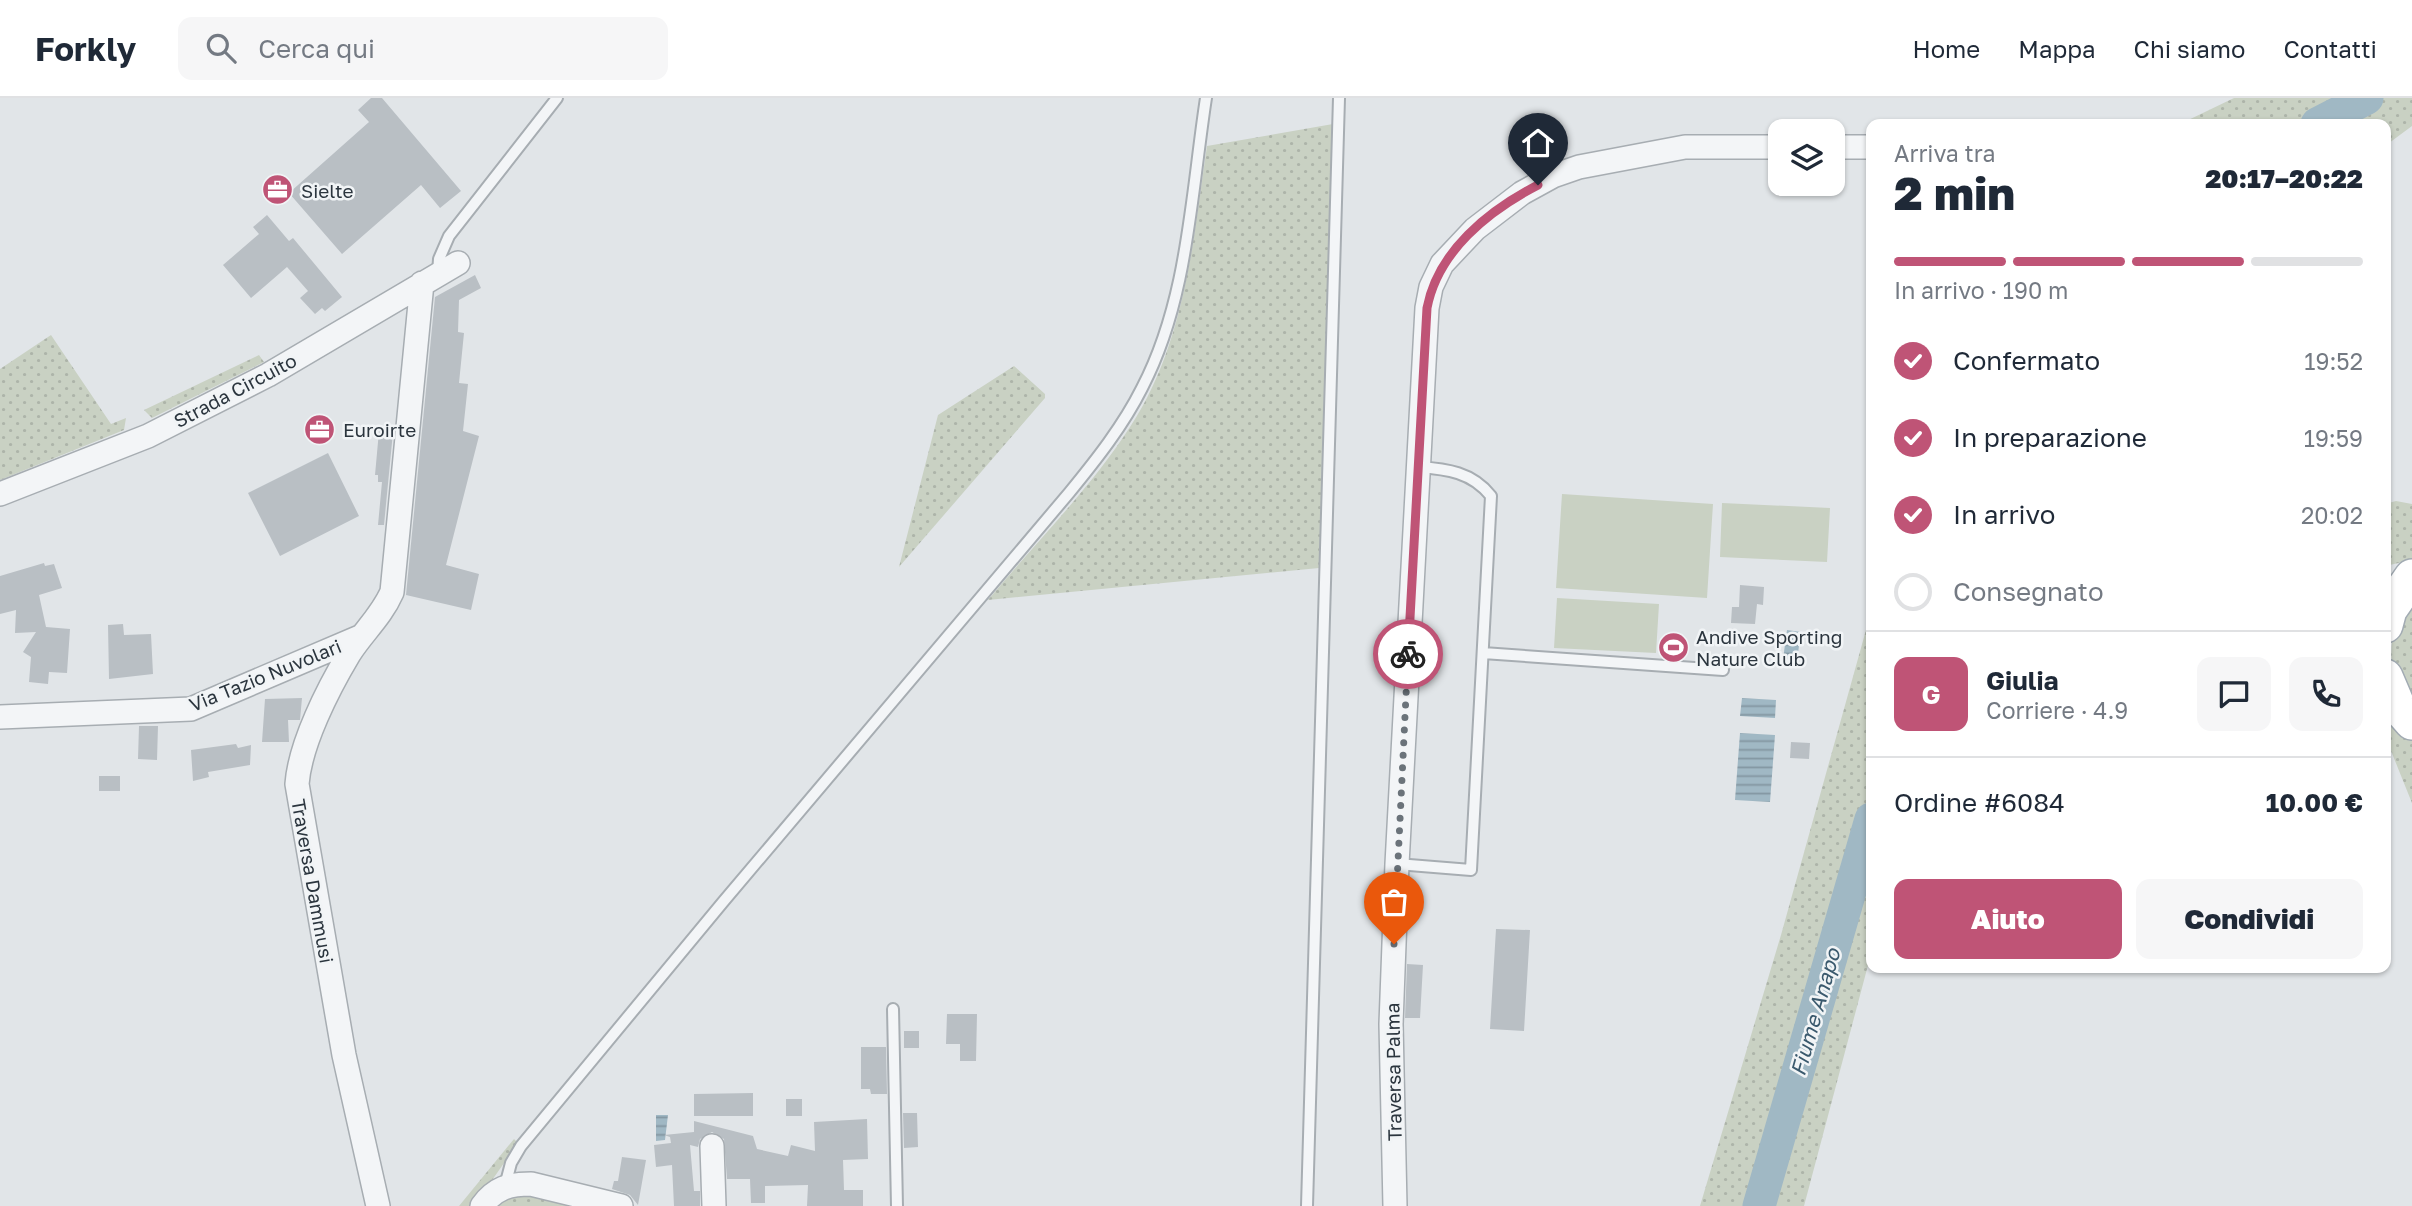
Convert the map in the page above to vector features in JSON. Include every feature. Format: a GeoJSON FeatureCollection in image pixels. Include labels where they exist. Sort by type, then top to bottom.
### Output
{"type":"FeatureCollection","features":[{"type":"Feature","properties":{"kind":"main road"},"geometry":{"type":"LineString","coordinates":[[2391,607],[2412,577]]}},
{"type":"Feature","properties":{"kind":"main road"},"geometry":{"type":"LineString","coordinates":[[2391,691],[2397,705],[2412,722]]}},
{"type":"Feature","properties":{"kind":"street","name":"Traversa Palma"},"geometry":{"type":"LineString","coordinates":[[1395,1206],[1391,1024],[1396,864],[1427,308],[1431,287],[1442,264],[1475,229],[1522,193],[1579,167],[1685,147],[1768,147]]}},
{"type":"Feature","properties":{"kind":"street"},"geometry":{"type":"LineString","coordinates":[[1845,147],[1866,147]]}},
{"type":"Feature","properties":{"kind":"street","name":"Strada Circuito"},"geometry":{"type":"LineString","coordinates":[[0,494],[160,430],[268,375],[439,274]]}},
{"type":"Feature","properties":{"kind":"street","name":"Traversa Dammusi"},"geometry":{"type":"LineString","coordinates":[[378,1206],[344,1055],[297,784],[298,765],[348,655],[384,610],[391,592],[439,274]]}},
{"type":"Feature","properties":{"kind":"street"},"geometry":{"type":"LineString","coordinates":[[2391,574],[2412,569]]}},
{"type":"Feature","properties":{"kind":"street","name":"Via Tazio Nuvolari"},"geometry":{"type":"LineString","coordinates":[[0,717],[191,709],[362,636]]}},
{"type":"Feature","properties":{"kind":"street"},"geometry":{"type":"LineString","coordinates":[[712,1146],[714,1206]]}},
{"type":"Feature","properties":{"kind":"street"},"geometry":{"type":"LineString","coordinates":[[482,1206],[491,1194],[505,1186],[531,1184],[621,1206]]}},
{"type":"Feature","properties":{"kind":"lane"},"geometry":{"type":"LineString","coordinates":[[439,274],[439,259],[463,216],[557,98]]}},
{"type":"Feature","properties":{"kind":"lane"},"geometry":{"type":"LineString","coordinates":[[505,1186],[511,1163],[521,1146],[731,891],[1069,493],[1119,427],[1156,358],[1174,304],[1206,98]]}},
{"type":"Feature","properties":{"kind":"lane"},"geometry":{"type":"LineString","coordinates":[[1307,1206],[1339,98]]}},
{"type":"Feature","properties":{"kind":"lane"},"geometry":{"type":"LineString","coordinates":[[1396,864],[1471,870],[1491,496],[1483,485],[1466,475],[1446,469],[1418,467]]}},
{"type":"Feature","properties":{"kind":"lane"},"geometry":{"type":"LineString","coordinates":[[1483,653],[1723,670]]}},
{"type":"Feature","properties":{"kind":"lane"},"geometry":{"type":"LineString","coordinates":[[893,1009],[897,1206]]}},
{"type":"Feature","properties":{"kind":"shaded area"},"geometry":{"type":"Polygon","coordinates":[[[2234,98],[2412,98],[2412,126],[2391,142],[2391,119],[2190,119],[2234,98]]]}},
{"type":"Feature","properties":{"kind":"shaded area"},"geometry":{"type":"Polygon","coordinates":[[[1333,124],[1319,568],[988,600],[1098,472],[1149,395],[1175,326],[1184,291],[1207,146],[1333,124]]]}},
{"type":"Feature","properties":{"kind":"shaded area"},"geometry":{"type":"Polygon","coordinates":[[[51,335],[111,424],[126,418],[124,430],[0,480],[0,369],[51,335]]]}},
{"type":"Feature","properties":{"kind":"shaded area"},"geometry":{"type":"Polygon","coordinates":[[[259,355],[264,362],[152,418],[144,410],[259,355]]]}},
{"type":"Feature","properties":{"kind":"shaded area"},"geometry":{"type":"Polygon","coordinates":[[[1014,366],[1045,394],[1045,398],[899,567],[938,415],[1014,366]]]}},
{"type":"Feature","properties":{"kind":"shaded area"},"geometry":{"type":"Polygon","coordinates":[[[1562,494],[1713,504],[1707,598],[1556,588],[1562,494]]]}},
{"type":"Feature","properties":{"kind":"shaded area"},"geometry":{"type":"Polygon","coordinates":[[[2391,502],[2412,504],[2412,560],[2391,565],[2391,502]]]}},
{"type":"Feature","properties":{"kind":"shaded area"},"geometry":{"type":"Polygon","coordinates":[[[1722,503],[1830,508],[1827,562],[1720,557],[1722,503]]]}},
{"type":"Feature","properties":{"kind":"shaded area"},"geometry":{"type":"Polygon","coordinates":[[[2412,590],[2412,708],[2395,678],[2391,649],[2398,620],[2412,590]]]}},
{"type":"Feature","properties":{"kind":"shaded area"},"geometry":{"type":"Polygon","coordinates":[[[1557,598],[1659,604],[1656,653],[1554,648],[1557,598]]]}},
{"type":"Feature","properties":{"kind":"shaded area"},"geometry":{"type":"Polygon","coordinates":[[[1866,630],[1866,973],[1804,1206],[1700,1206],[1781,935],[1866,630]]]}},
{"type":"Feature","properties":{"kind":"shaded area"},"geometry":{"type":"Polygon","coordinates":[[[2391,713],[2412,736],[2412,803],[2391,751],[2391,713]]]}},
{"type":"Feature","properties":{"kind":"shaded area"},"geometry":{"type":"Polygon","coordinates":[[[514,1139],[518,1143],[474,1206],[459,1206],[514,1139]]]}},
{"type":"Feature","properties":{"kind":"shaded area"},"geometry":{"type":"Polygon","coordinates":[[[521,1191],[590,1206],[492,1206],[521,1191]]]}},
{"type":"Feature","properties":{"kind":"water"},"geometry":{"type":"Polygon","coordinates":[[[1787,630],[1801,632],[1797,660],[1783,659],[1787,630]]]}},
{"type":"Feature","properties":{"kind":"water"},"geometry":{"type":"Polygon","coordinates":[[[1742,698],[1776,700],[1775,718],[1740,716],[1742,698]]]}},
{"type":"Feature","properties":{"kind":"water"},"geometry":{"type":"Polygon","coordinates":[[[1740,733],[1775,735],[1770,802],[1735,800],[1740,733]]]}},
{"type":"Feature","properties":{"kind":"water"},"geometry":{"type":"Polygon","coordinates":[[[656,1115],[668,1115],[665,1140],[656,1141],[656,1115]]]}},
{"type":"Feature","properties":{"kind":"building"},"geometry":{"type":"Polygon","coordinates":[[[371,98],[382,98],[461,191],[440,208],[421,185],[342,254],[289,193],[369,122],[358,110],[371,98]]]}},
{"type":"Feature","properties":{"kind":"building"},"geometry":{"type":"Polygon","coordinates":[[[267,215],[289,241],[293,238],[342,297],[325,311],[322,308],[315,314],[300,298],[308,291],[287,267],[251,298],[223,265],[259,234],[253,227],[267,215]]]}},
{"type":"Feature","properties":{"kind":"building"},"geometry":{"type":"Polygon","coordinates":[[[475,275],[481,288],[459,300],[458,332],[464,333],[459,383],[468,384],[463,431],[479,436],[446,565],[479,574],[471,610],[406,595],[435,297],[475,275]]]}},
{"type":"Feature","properties":{"kind":"building"},"geometry":{"type":"Polygon","coordinates":[[[379,431],[393,432],[384,525],[378,525],[382,482],[378,482],[378,475],[375,475],[379,431]]]}},
{"type":"Feature","properties":{"kind":"building"},"geometry":{"type":"Polygon","coordinates":[[[328,453],[359,516],[280,556],[248,493],[328,453]]]}},
{"type":"Feature","properties":{"kind":"building"},"geometry":{"type":"Polygon","coordinates":[[[44,563],[45,566],[54,564],[62,588],[39,595],[46,627],[70,629],[67,673],[49,672],[48,684],[29,682],[31,657],[23,652],[36,632],[15,633],[16,610],[0,614],[0,576],[44,563]]]}},
{"type":"Feature","properties":{"kind":"building"},"geometry":{"type":"Polygon","coordinates":[[[1740,585],[1764,587],[1763,605],[1757,604],[1755,624],[1731,623],[1732,607],[1739,607],[1740,585]]]}},
{"type":"Feature","properties":{"kind":"building"},"geometry":{"type":"Polygon","coordinates":[[[123,624],[124,635],[151,634],[153,674],[109,679],[108,625],[123,624]]]}},
{"type":"Feature","properties":{"kind":"building"},"geometry":{"type":"Polygon","coordinates":[[[302,698],[300,720],[288,720],[289,742],[262,742],[265,699],[302,698]]]}},
{"type":"Feature","properties":{"kind":"building"},"geometry":{"type":"Polygon","coordinates":[[[139,726],[158,726],[157,760],[138,759],[139,726]]]}},
{"type":"Feature","properties":{"kind":"building"},"geometry":{"type":"Polygon","coordinates":[[[1791,742],[1810,743],[1809,759],[1790,758],[1791,742]]]}},
{"type":"Feature","properties":{"kind":"building"},"geometry":{"type":"Polygon","coordinates":[[[236,744],[238,748],[251,745],[250,765],[208,772],[209,777],[193,781],[191,750],[236,744]]]}},
{"type":"Feature","properties":{"kind":"building"},"geometry":{"type":"Polygon","coordinates":[[[99,776],[120,776],[120,791],[99,791],[99,776]]]}},
{"type":"Feature","properties":{"kind":"building"},"geometry":{"type":"Polygon","coordinates":[[[1496,929],[1530,930],[1524,1031],[1490,1029],[1496,929]]]}},
{"type":"Feature","properties":{"kind":"building"},"geometry":{"type":"Polygon","coordinates":[[[1407,964],[1423,965],[1420,1018],[1405,1018],[1407,964]]]}},
{"type":"Feature","properties":{"kind":"building"},"geometry":{"type":"Polygon","coordinates":[[[947,1014],[977,1014],[976,1061],[960,1061],[960,1044],[946,1044],[947,1014]]]}},
{"type":"Feature","properties":{"kind":"building"},"geometry":{"type":"Polygon","coordinates":[[[904,1031],[919,1031],[919,1048],[904,1048],[904,1031]]]}},
{"type":"Feature","properties":{"kind":"building"},"geometry":{"type":"Polygon","coordinates":[[[861,1047],[886,1047],[887,1094],[871,1094],[870,1089],[861,1089],[861,1047]]]}},
{"type":"Feature","properties":{"kind":"building"},"geometry":{"type":"Polygon","coordinates":[[[753,1093],[753,1116],[694,1116],[694,1094],[753,1093]]]}},
{"type":"Feature","properties":{"kind":"building"},"geometry":{"type":"Polygon","coordinates":[[[786,1099],[802,1099],[802,1116],[786,1116],[786,1099]]]}},
{"type":"Feature","properties":{"kind":"building"},"geometry":{"type":"Polygon","coordinates":[[[903,1113],[917,1113],[918,1147],[904,1148],[903,1113]]]}},
{"type":"Feature","properties":{"kind":"building"},"geometry":{"type":"Polygon","coordinates":[[[867,1119],[868,1159],[843,1160],[844,1190],[863,1190],[863,1206],[807,1206],[808,1185],[765,1186],[765,1203],[751,1203],[750,1179],[727,1179],[724,1139],[712,1132],[700,1139],[698,1147],[690,1145],[694,1191],[700,1191],[700,1206],[674,1206],[672,1165],[656,1167],[654,1145],[671,1143],[670,1137],[664,1135],[694,1132],[694,1121],[753,1136],[757,1149],[788,1156],[791,1145],[815,1151],[814,1122],[867,1119]]]}},
{"type":"Feature","properties":{"kind":"building"},"geometry":{"type":"Polygon","coordinates":[[[622,1157],[646,1160],[638,1205],[630,1195],[612,1189],[614,1181],[618,1181],[622,1157]]]}},
{"type":"Feature","properties":{"kind":"waterway","name":"Fiume Anapo"},"geometry":{"type":"LineString","coordinates":[[2327,119],[2367,98]]}},
{"type":"Feature","properties":{"kind":"waterway","name":"Fiume Anapo"},"geometry":{"type":"LineString","coordinates":[[1759,1206],[1866,836]]}},
{"type":"Feature","properties":{"kind":"way so far"},"geometry":{"type":"LineString","coordinates":[[1394,944],[1408,654]]}},
{"type":"Feature","properties":{"kind":"place","name":"Sielte"},"geometry":{"type":"Point","coordinates":[278,190]}},
{"type":"Feature","properties":{"kind":"place","name":"Euroirte"},"geometry":{"type":"Point","coordinates":[320,429]}},
{"type":"Feature","properties":{"kind":"place","name":"Andive Sporting Nature Club"},"geometry":{"type":"Point","coordinates":[1673,647]}},
{"type":"Feature","properties":{"kind":"route"},"geometry":{"type":"LineString","coordinates":[[1408,654],[1427,308],[1431,287],[1442,264],[1475,229],[1522,193],[1538,185]]}}]}
